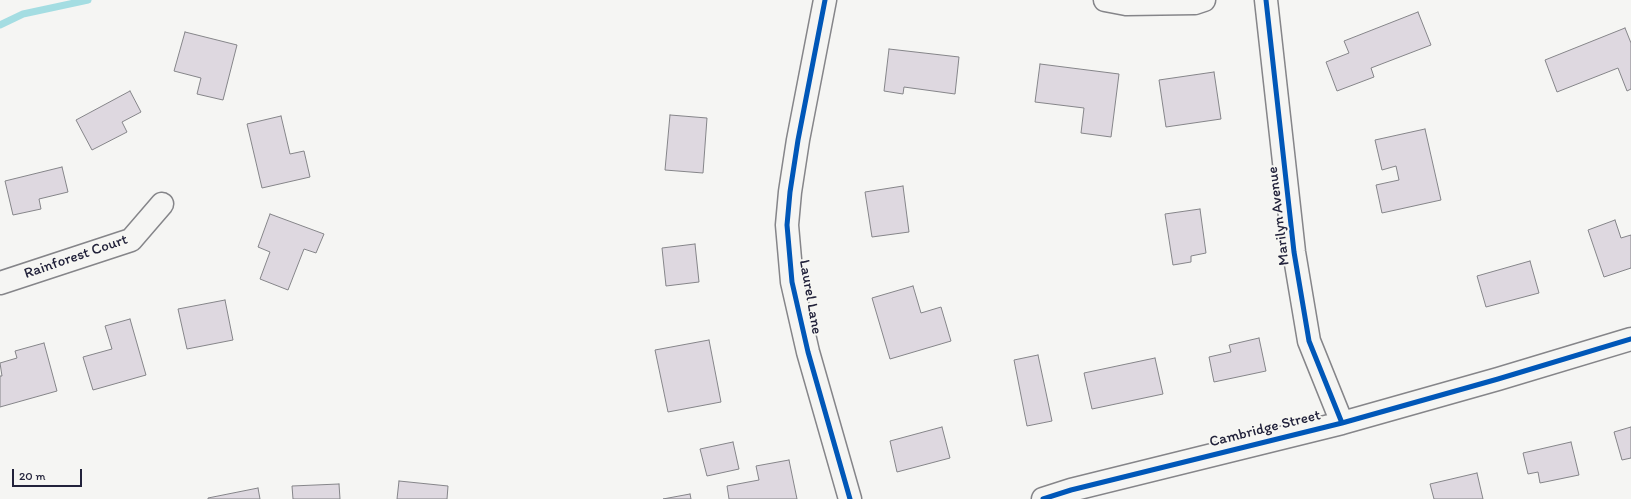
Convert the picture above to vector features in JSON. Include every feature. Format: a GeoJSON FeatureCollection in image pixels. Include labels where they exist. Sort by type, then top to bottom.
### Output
{"type":"FeatureCollection","features":[{"type":"Feature","properties":{"kind":"street","name":"Laurel Lane"},"geometry":{"type":"LineString","coordinates":[[825,0],[798,140],[790,192],[787,225],[792,282],[808,352],[850,499]]}},
{"type":"Feature","properties":{"kind":"street"},"geometry":{"type":"LineString","coordinates":[[1105,0],[1126,4],[1195,2],[1204,0]]}},
{"type":"Feature","properties":{"kind":"street","name":"Marilyn Avenue"},"geometry":{"type":"LineString","coordinates":[[1266,0],[1294,252],[1309,341],[1342,423]]}},
{"type":"Feature","properties":{"kind":"street","name":"Rainforest Court"},"geometry":{"type":"LineString","coordinates":[[0,283],[131,240],[162,204]]}},
{"type":"Feature","properties":{"kind":"street","name":"Cambridge Street"},"geometry":{"type":"LineString","coordinates":[[1043,499],[1071,490],[1342,423],[1498,379],[1631,339]]}},
{"type":"Feature","properties":{"kind":"building"},"geometry":{"type":"Polygon","coordinates":[[[1418,12],[1431,45],[1371,68],[1374,77],[1337,91],[1326,62],[1349,53],[1344,41],[1418,12]]]}},
{"type":"Feature","properties":{"kind":"building"},"geometry":{"type":"Polygon","coordinates":[[[1625,28],[1631,43],[1631,89],[1627,91],[1618,68],[1557,92],[1545,60],[1625,28]]]}},
{"type":"Feature","properties":{"kind":"building"},"geometry":{"type":"Polygon","coordinates":[[[185,32],[237,45],[223,100],[197,94],[201,78],[174,71],[185,32]]]}},
{"type":"Feature","properties":{"kind":"building"},"geometry":{"type":"Polygon","coordinates":[[[889,49],[959,57],[955,94],[904,87],[903,94],[884,91],[889,49]]]}},
{"type":"Feature","properties":{"kind":"building"},"geometry":{"type":"Polygon","coordinates":[[[1040,64],[1119,74],[1111,137],[1081,133],[1084,108],[1035,102],[1040,64]]]}},
{"type":"Feature","properties":{"kind":"building"},"geometry":{"type":"Polygon","coordinates":[[[1214,72],[1221,119],[1166,127],[1159,80],[1214,72]]]}},
{"type":"Feature","properties":{"kind":"building"},"geometry":{"type":"Polygon","coordinates":[[[130,91],[141,112],[122,122],[127,132],[92,150],[76,120],[130,91]]]}},
{"type":"Feature","properties":{"kind":"building"},"geometry":{"type":"Polygon","coordinates":[[[670,115],[707,118],[703,173],[665,170],[670,115]]]}},
{"type":"Feature","properties":{"kind":"building"},"geometry":{"type":"Polygon","coordinates":[[[281,116],[290,154],[304,151],[310,177],[262,188],[247,124],[281,116]]]}},
{"type":"Feature","properties":{"kind":"building"},"geometry":{"type":"Polygon","coordinates":[[[1425,129],[1441,200],[1382,213],[1376,185],[1399,180],[1396,166],[1382,170],[1375,140],[1425,129]]]}},
{"type":"Feature","properties":{"kind":"building"},"geometry":{"type":"Polygon","coordinates":[[[62,167],[68,192],[39,199],[41,209],[13,215],[5,181],[62,167]]]}},
{"type":"Feature","properties":{"kind":"building"},"geometry":{"type":"Polygon","coordinates":[[[903,186],[909,232],[872,237],[865,192],[903,186]]]}},
{"type":"Feature","properties":{"kind":"building"},"geometry":{"type":"Polygon","coordinates":[[[1200,209],[1206,253],[1191,256],[1191,262],[1173,265],[1165,214],[1200,209]]]}},
{"type":"Feature","properties":{"kind":"building"},"geometry":{"type":"Polygon","coordinates":[[[270,214],[324,234],[316,253],[304,249],[288,290],[260,279],[270,252],[258,247],[270,214]]]}},
{"type":"Feature","properties":{"kind":"building"},"geometry":{"type":"Polygon","coordinates":[[[1615,220],[1621,238],[1631,235],[1631,268],[1604,277],[1588,230],[1615,220]]]}},
{"type":"Feature","properties":{"kind":"building"},"geometry":{"type":"Polygon","coordinates":[[[695,244],[699,282],[666,286],[662,248],[695,244]]]}},
{"type":"Feature","properties":{"kind":"building"},"geometry":{"type":"Polygon","coordinates":[[[1530,261],[1539,293],[1486,307],[1477,276],[1530,261]]]}},
{"type":"Feature","properties":{"kind":"building"},"geometry":{"type":"Polygon","coordinates":[[[913,286],[921,313],[941,307],[951,341],[890,359],[872,298],[913,286]]]}},
{"type":"Feature","properties":{"kind":"building"},"geometry":{"type":"Polygon","coordinates":[[[225,300],[233,340],[187,349],[178,309],[225,300]]]}},
{"type":"Feature","properties":{"kind":"building"},"geometry":{"type":"Polygon","coordinates":[[[130,319],[146,375],[93,390],[83,357],[112,349],[105,326],[130,319]]]}},
{"type":"Feature","properties":{"kind":"building"},"geometry":{"type":"Polygon","coordinates":[[[1259,338],[1266,371],[1214,382],[1209,357],[1231,352],[1229,345],[1259,338]]]}},
{"type":"Feature","properties":{"kind":"building"},"geometry":{"type":"Polygon","coordinates":[[[709,340],[721,402],[668,412],[655,350],[709,340]]]}},
{"type":"Feature","properties":{"kind":"building"},"geometry":{"type":"Polygon","coordinates":[[[44,343],[57,391],[0,407],[0,376],[2,376],[0,363],[17,358],[15,351],[44,343]]]}},
{"type":"Feature","properties":{"kind":"building"},"geometry":{"type":"Polygon","coordinates":[[[1038,355],[1052,421],[1027,426],[1014,360],[1038,355]]]}},
{"type":"Feature","properties":{"kind":"building"},"geometry":{"type":"Polygon","coordinates":[[[1155,358],[1163,394],[1092,409],[1084,373],[1155,358]]]}},
{"type":"Feature","properties":{"kind":"building"},"geometry":{"type":"Polygon","coordinates":[[[942,427],[950,458],[897,472],[890,441],[942,427]]]}},
{"type":"Feature","properties":{"kind":"building"},"geometry":{"type":"Polygon","coordinates":[[[1631,427],[1631,458],[1622,460],[1614,432],[1631,427]]]}},
{"type":"Feature","properties":{"kind":"building"},"geometry":{"type":"Polygon","coordinates":[[[733,442],[739,469],[707,476],[700,449],[733,442]]]}},
{"type":"Feature","properties":{"kind":"building"},"geometry":{"type":"Polygon","coordinates":[[[1571,442],[1579,475],[1540,483],[1538,472],[1528,474],[1523,453],[1571,442]]]}},
{"type":"Feature","properties":{"kind":"building"},"geometry":{"type":"Polygon","coordinates":[[[789,460],[797,499],[729,499],[727,486],[759,480],[756,466],[789,460]]]}},
{"type":"Feature","properties":{"kind":"building"},"geometry":{"type":"Polygon","coordinates":[[[1477,473],[1483,499],[1434,499],[1430,484],[1477,473]]]}},
{"type":"Feature","properties":{"kind":"building"},"geometry":{"type":"Polygon","coordinates":[[[399,481],[448,486],[447,499],[397,499],[399,481]]]}},
{"type":"Feature","properties":{"kind":"building"},"geometry":{"type":"Polygon","coordinates":[[[339,484],[340,499],[293,499],[292,486],[339,484]]]}},
{"type":"Feature","properties":{"kind":"building"},"geometry":{"type":"Polygon","coordinates":[[[258,488],[260,499],[208,499],[208,498],[258,488]]]}},
{"type":"Feature","properties":{"kind":"building"},"geometry":{"type":"Polygon","coordinates":[[[690,494],[691,499],[663,499],[690,494]]]}},
{"type":"Feature","properties":{"kind":"waterway"},"geometry":{"type":"LineString","coordinates":[[0,25],[23,14],[88,0]]}},
{"type":"Feature","properties":{"kind":"cycle path"},"geometry":{"type":"LineString","coordinates":[[825,0],[798,140],[790,192],[787,225],[792,282],[808,352],[850,499]]}},
{"type":"Feature","properties":{"kind":"cycle path"},"geometry":{"type":"LineString","coordinates":[[1266,0],[1294,252],[1309,341],[1342,423]]}},
{"type":"Feature","properties":{"kind":"cycle path"},"geometry":{"type":"LineString","coordinates":[[1043,499],[1071,490],[1342,423],[1498,379],[1631,339]]}}]}
